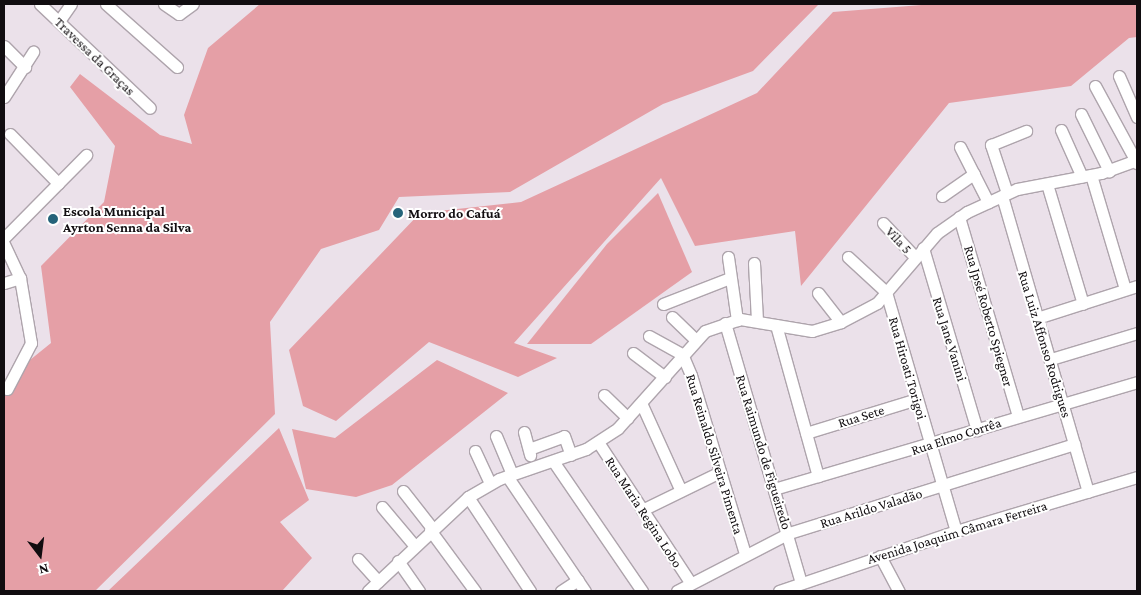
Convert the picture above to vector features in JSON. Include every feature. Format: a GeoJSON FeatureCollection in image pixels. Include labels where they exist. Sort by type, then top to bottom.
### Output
{"type":"FeatureCollection","features":[{"type":"Feature","properties":{"kind":"street","name":"Travessa da Graças"},"geometry":{"type":"LineString","coordinates":[[40,4],[150,108]]}},
{"type":"Feature","properties":{"kind":"street"},"geometry":{"type":"LineString","coordinates":[[59,21],[71,4]]}},
{"type":"Feature","properties":{"kind":"street"},"geometry":{"type":"LineString","coordinates":[[106,4],[177,67]]}},
{"type":"Feature","properties":{"kind":"street"},"geometry":{"type":"LineString","coordinates":[[164,4],[179,14],[193,4]]}},
{"type":"Feature","properties":{"kind":"street"},"geometry":{"type":"LineString","coordinates":[[4,46],[25,67]]}},
{"type":"Feature","properties":{"kind":"street"},"geometry":{"type":"LineString","coordinates":[[4,97],[33,52]]}},
{"type":"Feature","properties":{"kind":"street"},"geometry":{"type":"LineString","coordinates":[[1119,76],[1137,117]]}},
{"type":"Feature","properties":{"kind":"street"},"geometry":{"type":"LineString","coordinates":[[368,591],[431,529],[468,497],[490,483],[533,466],[571,455],[598,442],[642,405],[695,339],[725,323],[737,320],[757,320],[812,331],[841,322],[871,308],[919,252],[960,217],[1004,195],[1109,171],[1137,161],[1094,86]]}},
{"type":"Feature","properties":{"kind":"street"},"geometry":{"type":"LineString","coordinates":[[1081,114],[1109,171]]}},
{"type":"Feature","properties":{"kind":"street"},"geometry":{"type":"LineString","coordinates":[[1061,130],[1087,176],[1125,289]]}},
{"type":"Feature","properties":{"kind":"street","name":"Rua Luiz Affonso Rodrigues"},"geometry":{"type":"LineString","coordinates":[[1026,131],[990,145],[1037,318],[1051,359],[1088,492]]}},
{"type":"Feature","properties":{"kind":"street"},"geometry":{"type":"LineString","coordinates":[[10,134],[58,183]]}},
{"type":"Feature","properties":{"kind":"street"},"geometry":{"type":"LineString","coordinates":[[960,147],[988,202]]}},
{"type":"Feature","properties":{"kind":"street"},"geometry":{"type":"LineString","coordinates":[[4,238],[86,155]]}},
{"type":"Feature","properties":{"kind":"street"},"geometry":{"type":"LineString","coordinates":[[942,196],[974,174]]}},
{"type":"Feature","properties":{"kind":"street"},"geometry":{"type":"LineString","coordinates":[[1047,184],[1083,304]]}},
{"type":"Feature","properties":{"kind":"street","name":"Rua Jpsé Roberto Spiegner"},"geometry":{"type":"LineString","coordinates":[[960,217],[1018,416]]}},
{"type":"Feature","properties":{"kind":"street","name":"Vila 5"},"geometry":{"type":"LineString","coordinates":[[883,223],[919,252]]}},
{"type":"Feature","properties":{"kind":"street"},"geometry":{"type":"LineString","coordinates":[[4,244],[20,278],[31,344],[6,389]]}},
{"type":"Feature","properties":{"kind":"street","name":"Rua Jane Vanini"},"geometry":{"type":"LineString","coordinates":[[919,252],[976,430]]}},
{"type":"Feature","properties":{"kind":"street"},"geometry":{"type":"LineString","coordinates":[[728,257],[737,320]]}},
{"type":"Feature","properties":{"kind":"street"},"geometry":{"type":"LineString","coordinates":[[848,257],[886,292]]}},
{"type":"Feature","properties":{"kind":"street"},"geometry":{"type":"LineString","coordinates":[[754,262],[757,320]]}},
{"type":"Feature","properties":{"kind":"street"},"geometry":{"type":"LineString","coordinates":[[4,283],[20,278]]}},
{"type":"Feature","properties":{"kind":"street"},"geometry":{"type":"LineString","coordinates":[[663,304],[730,278]]}},
{"type":"Feature","properties":{"kind":"street"},"geometry":{"type":"LineString","coordinates":[[1037,318],[1137,286]]}},
{"type":"Feature","properties":{"kind":"street","name":"Rua Hiroati Torigoi"},"geometry":{"type":"LineString","coordinates":[[886,292],[929,445],[956,531]]}},
{"type":"Feature","properties":{"kind":"street"},"geometry":{"type":"LineString","coordinates":[[818,293],[841,322]]}},
{"type":"Feature","properties":{"kind":"street"},"geometry":{"type":"LineString","coordinates":[[672,317],[695,339]]}},
{"type":"Feature","properties":{"kind":"street","name":"Rua Raimundo de Figueiredo"},"geometry":{"type":"LineString","coordinates":[[725,323],[774,489],[789,533],[801,583]]}},
{"type":"Feature","properties":{"kind":"street"},"geometry":{"type":"LineString","coordinates":[[776,325],[818,476]]}},
{"type":"Feature","properties":{"kind":"street"},"geometry":{"type":"LineString","coordinates":[[1051,359],[1137,333]]}},
{"type":"Feature","properties":{"kind":"street"},"geometry":{"type":"LineString","coordinates":[[649,336],[682,354]]}},
{"type":"Feature","properties":{"kind":"street"},"geometry":{"type":"LineString","coordinates":[[633,353],[665,377]]}},
{"type":"Feature","properties":{"kind":"street","name":"Rua Reinaldo Silveira Pimenta"},"geometry":{"type":"LineString","coordinates":[[682,354],[745,554]]}},
{"type":"Feature","properties":{"kind":"street","name":"Rua Elmo Corrêa"},"geometry":{"type":"LineString","coordinates":[[774,489],[929,445],[1063,402],[1137,382]]}},
{"type":"Feature","properties":{"kind":"street"},"geometry":{"type":"LineString","coordinates":[[604,396],[628,418]]}},
{"type":"Feature","properties":{"kind":"street","name":"Rua Sete"},"geometry":{"type":"LineString","coordinates":[[806,432],[917,399]]}},
{"type":"Feature","properties":{"kind":"street"},"geometry":{"type":"LineString","coordinates":[[642,405],[681,491]]}},
{"type":"Feature","properties":{"kind":"street"},"geometry":{"type":"LineString","coordinates":[[524,432],[533,466]]}},
{"type":"Feature","properties":{"kind":"street"},"geometry":{"type":"LineString","coordinates":[[496,436],[510,475],[586,591]]}},
{"type":"Feature","properties":{"kind":"street"},"geometry":{"type":"LineString","coordinates":[[529,449],[564,436],[571,455]]}},
{"type":"Feature","properties":{"kind":"street","name":"Rua Maria Regina Lobo"},"geometry":{"type":"LineString","coordinates":[[598,442],[690,582]]}},
{"type":"Feature","properties":{"kind":"street","name":"Rua Arildo Valadão"},"geometry":{"type":"LineString","coordinates":[[677,591],[690,582],[789,533],[1074,444]]}},
{"type":"Feature","properties":{"kind":"street"},"geometry":{"type":"LineString","coordinates":[[475,451],[490,483]]}},
{"type":"Feature","properties":{"kind":"street"},"geometry":{"type":"LineString","coordinates":[[553,461],[642,591]]}},
{"type":"Feature","properties":{"kind":"street"},"geometry":{"type":"LineString","coordinates":[[642,510],[720,472]]}},
{"type":"Feature","properties":{"kind":"street","name":"Avenida Joaquim Câmara Ferreira"},"geometry":{"type":"LineString","coordinates":[[779,591],[956,531],[1137,477]]}},
{"type":"Feature","properties":{"kind":"street"},"geometry":{"type":"LineString","coordinates":[[403,492],[475,591]]}},
{"type":"Feature","properties":{"kind":"street"},"geometry":{"type":"LineString","coordinates":[[468,497],[530,591]]}},
{"type":"Feature","properties":{"kind":"street"},"geometry":{"type":"LineString","coordinates":[[382,507],[414,545]]}},
{"type":"Feature","properties":{"kind":"street"},"geometry":{"type":"LineString","coordinates":[[880,556],[899,591]]}},
{"type":"Feature","properties":{"kind":"street"},"geometry":{"type":"LineString","coordinates":[[358,559],[378,581]]}},
{"type":"Feature","properties":{"kind":"street"},"geometry":{"type":"LineString","coordinates":[[398,561],[419,591]]}},
{"type":"Feature","properties":{"kind":"street"},"geometry":{"type":"LineString","coordinates":[[561,591],[578,580]]}},
{"type":"Feature","properties":{"kind":"shaded area"},"geometry":{"type":"Polygon","coordinates":[[[260,4],[819,4],[753,71],[663,104],[510,192],[399,197],[379,230],[321,249],[270,322],[275,414],[95,591],[4,591],[4,381],[51,343],[41,266],[104,202],[115,146],[70,87],[80,74],[160,135],[192,144],[184,115],[208,48],[260,4]]]}},
{"type":"Feature","properties":{"kind":"shaded area"},"geometry":{"type":"Polygon","coordinates":[[[934,4],[1137,4],[1137,37],[1129,38],[1071,86],[949,103],[801,286],[795,231],[695,246],[661,178],[514,343],[557,358],[518,377],[429,342],[336,421],[303,406],[289,350],[420,213],[521,202],[757,93],[833,12],[934,4]]]}},
{"type":"Feature","properties":{"kind":"shaded area"},"geometry":{"type":"Polygon","coordinates":[[[658,193],[692,272],[591,344],[527,344],[607,244],[658,193]]]}},
{"type":"Feature","properties":{"kind":"shaded area"},"geometry":{"type":"Polygon","coordinates":[[[437,360],[508,393],[392,485],[356,497],[306,489],[292,429],[335,438],[437,360]]]}},
{"type":"Feature","properties":{"kind":"shaded area"},"geometry":{"type":"Polygon","coordinates":[[[279,428],[309,500],[280,522],[312,558],[282,591],[108,591],[279,428]]]}},
{"type":"Feature","properties":{"kind":"place","name":"Morro do Cafuá"},"geometry":{"type":"Point","coordinates":[398,213]}},
{"type":"Feature","properties":{"kind":"place","name":"Escola Municipal Ayrton Senna da Silva"},"geometry":{"type":"Point","coordinates":[53,219]}}]}
